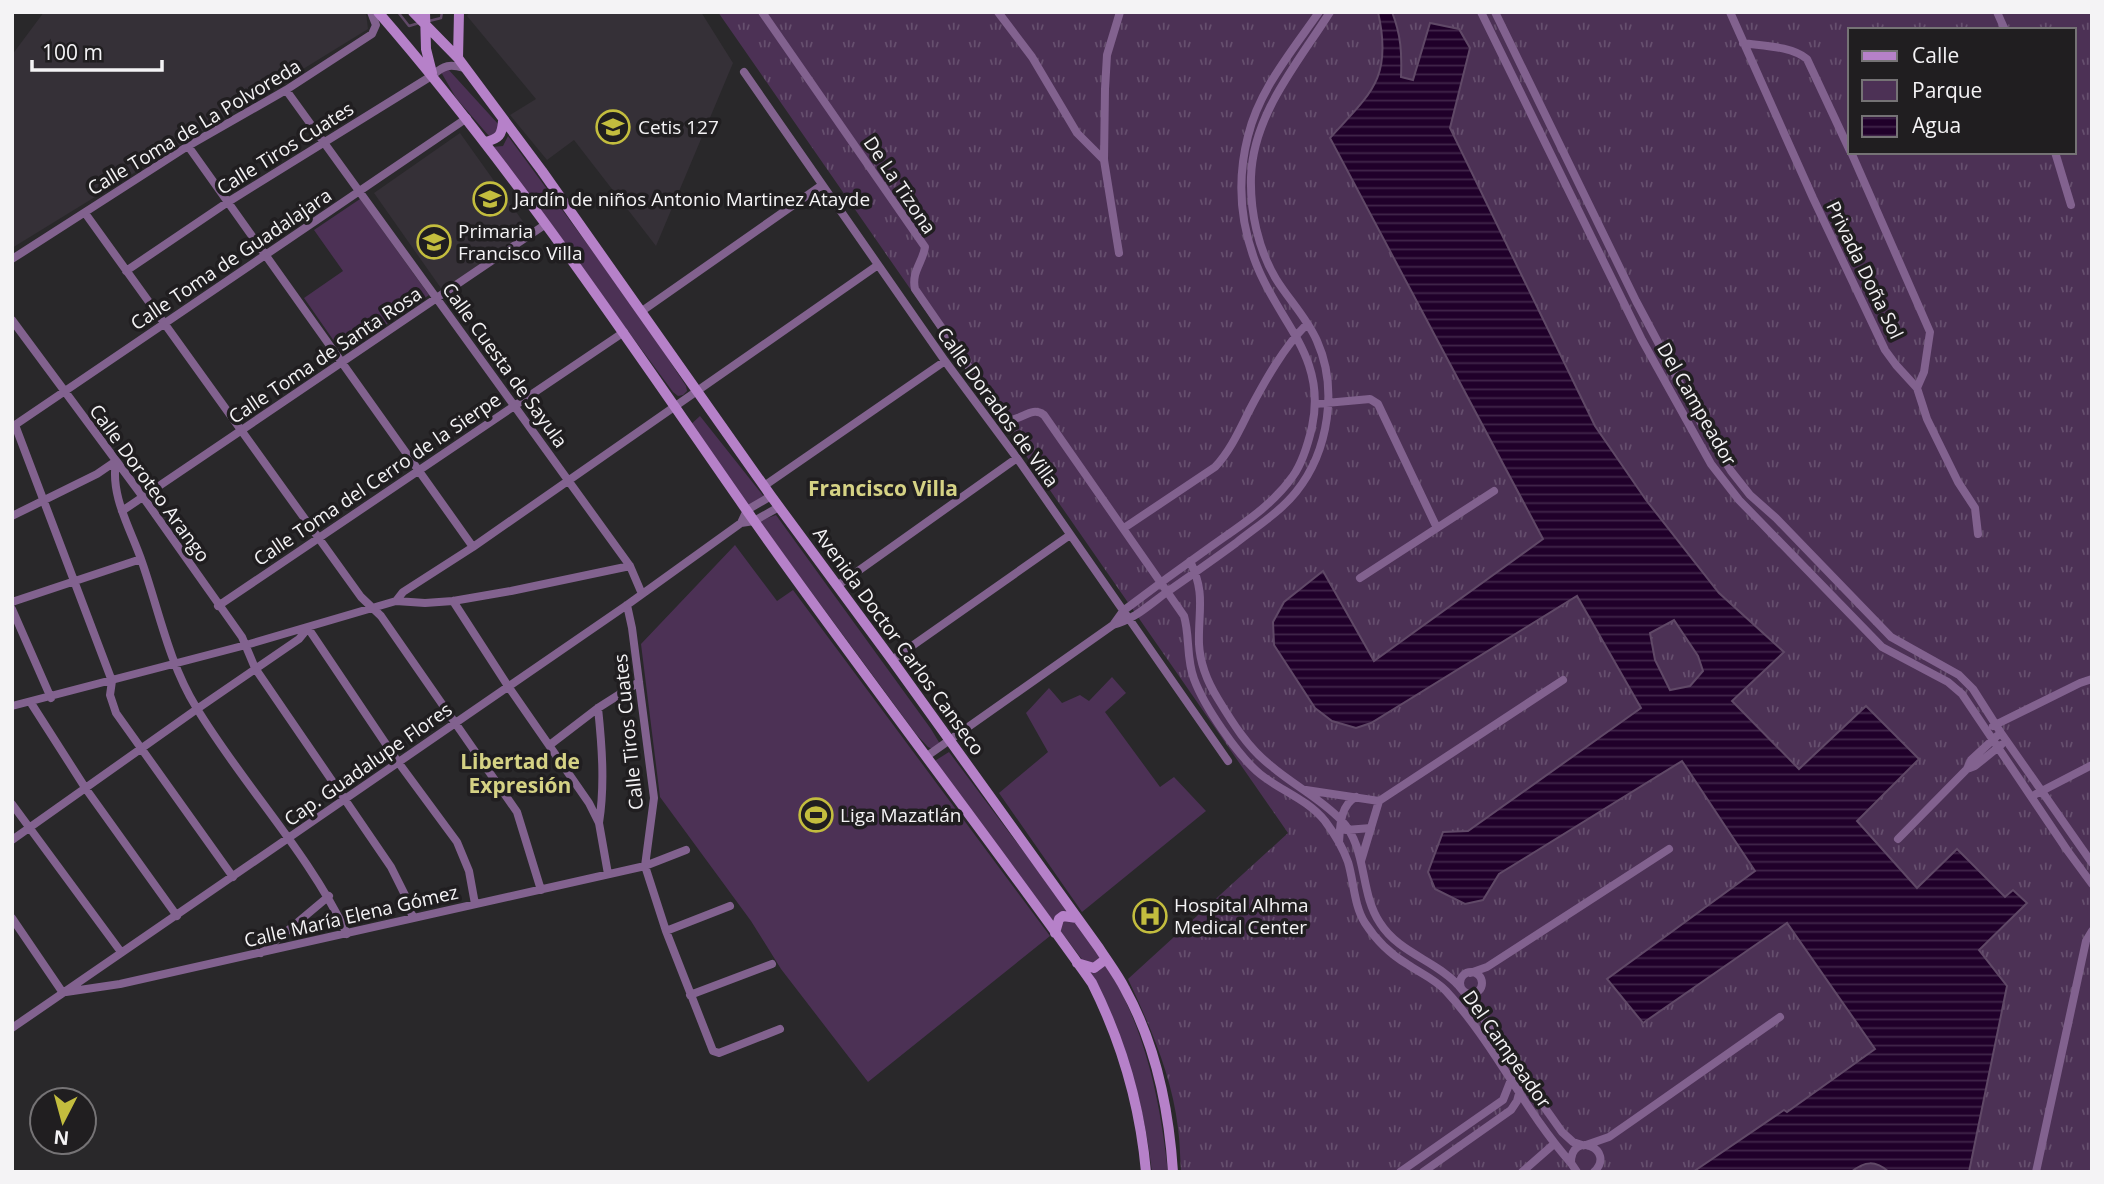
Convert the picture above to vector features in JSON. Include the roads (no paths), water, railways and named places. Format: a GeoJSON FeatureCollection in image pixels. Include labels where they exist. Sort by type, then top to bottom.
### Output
{"type":"FeatureCollection","features":[{"type":"Feature","properties":{"kind":"main road"},"geometry":{"type":"LineString","coordinates":[[460,12],[461,63]]}},
{"type":"Feature","properties":{"kind":"main road"},"geometry":{"type":"LineString","coordinates":[[376,13],[433,75],[546,224],[754,521],[1077,963],[1100,1000],[1123,1056],[1139,1114],[1146,1172]]}},
{"type":"Feature","properties":{"kind":"main road"},"geometry":{"type":"LineString","coordinates":[[420,17],[433,75]]}},
{"type":"Feature","properties":{"kind":"main road","name":"Avenida Doctor Carlos Canseco"},"geometry":{"type":"LineString","coordinates":[[420,17],[461,63],[642,311],[779,507],[1106,959],[1126,990],[1153,1057],[1166,1110],[1173,1172]]}},
{"type":"Feature","properties":{"kind":"main road"},"geometry":{"type":"LineString","coordinates":[[485,142],[496,140],[500,136],[503,121]]}},
{"type":"Feature","properties":{"kind":"main road"},"geometry":{"type":"LineString","coordinates":[[1055,933],[1059,919],[1063,916],[1077,918]]}},
{"type":"Feature","properties":{"kind":"main road"},"geometry":{"type":"LineString","coordinates":[[1077,963],[1094,968],[1106,959]]}},
{"type":"Feature","properties":{"kind":"street","name":"De La Tizona"},"geometry":{"type":"LineString","coordinates":[[762,12],[925,247],[913,281],[915,289],[1002,415]]}},
{"type":"Feature","properties":{"kind":"street"},"geometry":{"type":"LineString","coordinates":[[998,12],[1032,57],[1077,133],[1104,160]]}},
{"type":"Feature","properties":{"kind":"street"},"geometry":{"type":"LineString","coordinates":[[1119,253],[1104,160],[1107,55],[1121,12]]}},
{"type":"Feature","properties":{"kind":"street"},"geometry":{"type":"LineString","coordinates":[[927,756],[1113,625],[1123,611],[1251,518],[1288,482],[1306,448],[1315,404],[1312,370],[1297,335],[1263,279],[1252,253],[1242,214],[1241,178],[1247,138],[1256,111],[1272,80],[1319,12]]}},
{"type":"Feature","properties":{"kind":"street"},"geometry":{"type":"LineString","coordinates":[[1113,625],[1129,621],[1276,512],[1297,491],[1317,453],[1328,404],[1324,360],[1307,324],[1276,277],[1264,253],[1256,227],[1251,179],[1256,139],[1270,106],[1331,12]]}},
{"type":"Feature","properties":{"kind":"street","name":"Del Campeador"},"geometry":{"type":"LineString","coordinates":[[1481,12],[1667,389],[1728,488],[1882,647],[1948,682],[1962,694],[1988,730],[2000,740],[2040,791],[2092,863]]}},
{"type":"Feature","properties":{"kind":"street","name":"Del Campeador"},"geometry":{"type":"LineString","coordinates":[[1495,12],[1636,301],[1731,471],[1750,495],[1776,517],[1891,637],[1959,675],[1973,689],[1996,724],[2000,740],[2031,797],[2092,884]]}},
{"type":"Feature","properties":{"kind":"street","name":"Privada Doña Sol"},"geometry":{"type":"LineString","coordinates":[[1730,12],[1885,350],[1917,388],[1927,419],[1958,482],[1975,508],[1978,534]]}},
{"type":"Feature","properties":{"kind":"street"},"geometry":{"type":"LineString","coordinates":[[1997,12],[2004,28]]}},
{"type":"Feature","properties":{"kind":"street","name":"Calle Toma de La Polvoreda"},"geometry":{"type":"LineString","coordinates":[[12,258],[188,146],[286,90],[372,33],[376,25],[376,13]]}},
{"type":"Feature","properties":{"kind":"street"},"geometry":{"type":"LineString","coordinates":[[1743,43],[1801,54],[1807,59],[1848,148]]}},
{"type":"Feature","properties":{"kind":"street","name":"Calle Tiros Cuates"},"geometry":{"type":"LineString","coordinates":[[127,271],[228,202],[446,65],[461,63]]}},
{"type":"Feature","properties":{"kind":"street"},"geometry":{"type":"LineString","coordinates":[[1510,71],[1521,66]]}},
{"type":"Feature","properties":{"kind":"street","name":"Calle Dorados de Villa"},"geometry":{"type":"LineString","coordinates":[[744,72],[1228,761]]}},
{"type":"Feature","properties":{"kind":"street","name":"Calle Cuesta de Sayula"},"geometry":{"type":"LineString","coordinates":[[286,90],[630,566],[642,594]]}},
{"type":"Feature","properties":{"kind":"street","name":"Calle Toma de Guadalajara"},"geometry":{"type":"LineString","coordinates":[[14,426],[467,118]]}},
{"type":"Feature","properties":{"kind":"street"},"geometry":{"type":"LineString","coordinates":[[188,146],[472,547]]}},
{"type":"Feature","properties":{"kind":"street"},"geometry":{"type":"LineString","coordinates":[[1851,154],[1930,332],[1924,372],[1917,388]]}},
{"type":"Feature","properties":{"kind":"street"},"geometry":{"type":"LineString","coordinates":[[2056,154],[2071,205]]}},
{"type":"Feature","properties":{"kind":"street"},"geometry":{"type":"LineString","coordinates":[[1241,178],[1251,179]]}},
{"type":"Feature","properties":{"kind":"street"},"geometry":{"type":"LineString","coordinates":[[1567,188],[1579,184]]}},
{"type":"Feature","properties":{"kind":"street"},"geometry":{"type":"LineString","coordinates":[[642,311],[822,185]]}},
{"type":"Feature","properties":{"kind":"street"},"geometry":{"type":"LineString","coordinates":[[85,213],[360,597],[381,616],[517,812],[541,890]]}},
{"type":"Feature","properties":{"kind":"street","name":"Calle Toma de Santa Rosa"},"geometry":{"type":"LineString","coordinates":[[122,511],[546,224]]}},
{"type":"Feature","properties":{"kind":"street"},"geometry":{"type":"LineString","coordinates":[[396,601],[403,592],[878,265]]}},
{"type":"Feature","properties":{"kind":"street"},"geometry":{"type":"LineString","coordinates":[[1625,306],[1636,301]]}},
{"type":"Feature","properties":{"kind":"street","name":"Calle Doroteo Arango"},"geometry":{"type":"LineString","coordinates":[[12,320],[143,497],[246,645],[255,668],[391,867],[413,918]]}},
{"type":"Feature","properties":{"kind":"street"},"geometry":{"type":"LineString","coordinates":[[1124,528],[1215,467],[1225,456],[1264,384],[1307,324]]}},
{"type":"Feature","properties":{"kind":"street","name":"Calle Toma del Cerro de la Sierpe"},"geometry":{"type":"LineString","coordinates":[[218,606],[624,332]]}},
{"type":"Feature","properties":{"kind":"street"},"geometry":{"type":"LineString","coordinates":[[747,510],[768,491],[945,361]]}},
{"type":"Feature","properties":{"kind":"street"},"geometry":{"type":"LineString","coordinates":[[1315,404],[1370,399],[1378,404],[1437,528]]}},
{"type":"Feature","properties":{"kind":"street","name":"Del Campeador"},"geometry":{"type":"LineString","coordinates":[[1002,415],[1010,420],[1016,420],[1032,411],[1039,411],[1044,415],[1184,616],[1194,678],[1209,708],[1243,758],[1263,777],[1305,802],[1325,821],[1348,862],[1364,921],[1387,950],[1427,975],[1446,991],[1462,1010],[1554,1144],[1575,1169]]}},
{"type":"Feature","properties":{"kind":"street"},"geometry":{"type":"LineString","coordinates":[[14,426],[45,499],[113,681],[110,695],[116,713],[233,877]]}},
{"type":"Feature","properties":{"kind":"street"},"geometry":{"type":"LineString","coordinates":[[837,586],[1017,458]]}},
{"type":"Feature","properties":{"kind":"street"},"geometry":{"type":"LineString","coordinates":[[12,516],[97,474],[116,461]]}},
{"type":"Feature","properties":{"kind":"street"},"geometry":{"type":"LineString","coordinates":[[116,461],[113,478],[122,511],[141,559],[178,674],[197,709],[329,896],[347,934]]}},
{"type":"Feature","properties":{"kind":"street"},"geometry":{"type":"LineString","coordinates":[[1360,578],[1494,491]]}},
{"type":"Feature","properties":{"kind":"street"},"geometry":{"type":"LineString","coordinates":[[754,521],[779,507]]}},
{"type":"Feature","properties":{"kind":"street","name":"Cap. Guadalupe Flores"},"geometry":{"type":"LineString","coordinates":[[741,523],[747,510]]}},
{"type":"Feature","properties":{"kind":"street","name":"Cap. Guadalupe Flores"},"geometry":{"type":"LineString","coordinates":[[12,1028],[289,840],[454,722],[627,606],[741,523],[754,521]]}},
{"type":"Feature","properties":{"kind":"street"},"geometry":{"type":"LineString","coordinates":[[892,660],[1070,536]]}},
{"type":"Feature","properties":{"kind":"street"},"geometry":{"type":"LineString","coordinates":[[12,602],[141,559]]}},
{"type":"Feature","properties":{"kind":"street","name":"Del Campeador"},"geometry":{"type":"LineString","coordinates":[[1191,561],[1200,585],[1199,647],[1203,665],[1218,699],[1250,746],[1268,764],[1306,790],[1350,831],[1361,861],[1366,887],[1380,923],[1393,940],[1440,970],[1463,991],[1562,1132],[1573,1142],[1596,1149],[1600,1158]]}},
{"type":"Feature","properties":{"kind":"street"},"geometry":{"type":"LineString","coordinates":[[12,706],[246,645],[396,601],[453,601],[511,592],[630,566]]}},
{"type":"Feature","properties":{"kind":"street"},"geometry":{"type":"LineString","coordinates":[[453,601],[589,803],[599,823],[608,874]]}},
{"type":"Feature","properties":{"kind":"street","name":"Calle Tiros Cuates"},"geometry":{"type":"LineString","coordinates":[[627,606],[654,798],[645,866],[666,931],[715,1052],[780,1029]]}},
{"type":"Feature","properties":{"kind":"street"},"geometry":{"type":"LineString","coordinates":[[12,609],[51,698]]}},
{"type":"Feature","properties":{"kind":"street"},"geometry":{"type":"LineString","coordinates":[[1186,625],[1199,621]]}},
{"type":"Feature","properties":{"kind":"street"},"geometry":{"type":"LineString","coordinates":[[12,840],[299,639],[308,628]]}},
{"type":"Feature","properties":{"kind":"street"},"geometry":{"type":"LineString","coordinates":[[308,628],[398,762],[457,842],[469,871],[475,904]]}},
{"type":"Feature","properties":{"kind":"street"},"geometry":{"type":"LineString","coordinates":[[1929,672],[1936,661]]}},
{"type":"Feature","properties":{"kind":"street"},"geometry":{"type":"LineString","coordinates":[[1988,730],[2080,682],[2092,679]]}},
{"type":"Feature","properties":{"kind":"street"},"geometry":{"type":"LineString","coordinates":[[1361,861],[1379,802],[1563,680]]}},
{"type":"Feature","properties":{"kind":"street"},"geometry":{"type":"LineString","coordinates":[[551,744],[598,708],[639,682]]}},
{"type":"Feature","properties":{"kind":"street"},"geometry":{"type":"LineString","coordinates":[[32,702],[86,789],[177,916]]}},
{"type":"Feature","properties":{"kind":"street"},"geometry":{"type":"LineString","coordinates":[[598,708],[602,749],[602,804],[599,823]]}},
{"type":"Feature","properties":{"kind":"street"},"geometry":{"type":"LineString","coordinates":[[1898,839],[1967,769],[1975,766],[2000,740]]}},
{"type":"Feature","properties":{"kind":"street"},"geometry":{"type":"LineString","coordinates":[[2031,797],[2092,765]]}},
{"type":"Feature","properties":{"kind":"street"},"geometry":{"type":"LineString","coordinates":[[1306,790],[1379,802]]}},
{"type":"Feature","properties":{"kind":"street"},"geometry":{"type":"LineString","coordinates":[[1339,843],[1346,803],[1356,797]]}},
{"type":"Feature","properties":{"kind":"street"},"geometry":{"type":"LineString","coordinates":[[12,804],[121,952]]}},
{"type":"Feature","properties":{"kind":"street"},"geometry":{"type":"LineString","coordinates":[[1325,821],[1341,824]]}},
{"type":"Feature","properties":{"kind":"street"},"geometry":{"type":"LineString","coordinates":[[1350,831],[1371,828]]}},
{"type":"Feature","properties":{"kind":"street"},"geometry":{"type":"LineString","coordinates":[[2067,850],[2076,842]]}},
{"type":"Feature","properties":{"kind":"street"},"geometry":{"type":"LineString","coordinates":[[1462,1010],[1461,978],[1487,967],[1669,849]]}},
{"type":"Feature","properties":{"kind":"street","name":"Calle María Elena Gómez"},"geometry":{"type":"LineString","coordinates":[[63,993],[120,984],[541,890],[645,866],[686,850]]}},
{"type":"Feature","properties":{"kind":"street"},"geometry":{"type":"LineString","coordinates":[[260,953],[329,896]]}},
{"type":"Feature","properties":{"kind":"street"},"geometry":{"type":"LineString","coordinates":[[666,931],[730,906]]}},
{"type":"Feature","properties":{"kind":"street"},"geometry":{"type":"LineString","coordinates":[[12,918],[63,993]]}},
{"type":"Feature","properties":{"kind":"street"},"geometry":{"type":"LineString","coordinates":[[2036,1172],[2086,942],[2092,931]]}},
{"type":"Feature","properties":{"kind":"street"},"geometry":{"type":"LineString","coordinates":[[690,995],[772,964]]}},
{"type":"Feature","properties":{"kind":"street","name":"Del Campeador"},"geometry":{"type":"LineString","coordinates":[[1478,1010],[1487,967]]}},
{"type":"Feature","properties":{"kind":"street","name":"Del Campeador"},"geometry":{"type":"LineString","coordinates":[[1440,970],[1469,973]]}},
{"type":"Feature","properties":{"kind":"street"},"geometry":{"type":"LineString","coordinates":[[1446,991],[1473,994],[1481,986],[1478,975],[1469,973]]}},
{"type":"Feature","properties":{"kind":"street"},"geometry":{"type":"LineString","coordinates":[[1575,1169],[1574,1150],[1608,1137],[1780,1017]]}},
{"type":"Feature","properties":{"kind":"street"},"geometry":{"type":"LineString","coordinates":[[1400,1172],[1503,1100],[1516,1067]]}},
{"type":"Feature","properties":{"kind":"street"},"geometry":{"type":"LineString","coordinates":[[1413,1163],[1421,1172],[1511,1110],[1524,1079]]}},
{"type":"Feature","properties":{"kind":"street"},"geometry":{"type":"LineString","coordinates":[[1511,1110],[1532,1112]]}},
{"type":"Feature","properties":{"kind":"street"},"geometry":{"type":"LineString","coordinates":[[1597,1170],[1608,1137]]}},
{"type":"Feature","properties":{"kind":"street"},"geometry":{"type":"LineString","coordinates":[[1522,1172],[1554,1144]]}},
{"type":"Feature","properties":{"kind":"water"},"geometry":{"type":"Polygon","coordinates":[[[1378,12],[1392,12],[1400,44],[1401,77],[1413,80],[1430,23],[1459,29],[1470,48],[1450,128],[1595,426],[1646,500],[1719,593],[1784,652],[1732,701],[1799,769],[1866,706],[1919,759],[1857,821],[1917,888],[1957,849],[2005,897],[2013,890],[2027,903],[1979,950],[2007,986],[1969,1172],[1889,1172],[1870,1163],[1851,1172],[1693,1172],[1784,1110],[1787,1112],[1875,1049],[1787,923],[1643,1023],[1607,979],[1755,871],[1682,761],[1499,874],[1483,900],[1465,904],[1435,889],[1428,872],[1443,832],[1468,831],[1641,708],[1577,596],[1371,723],[1356,728],[1332,721],[1315,708],[1274,645],[1273,622],[1284,602],[1323,571],[1374,661],[1543,539],[1330,138],[1357,109],[1375,83],[1383,53],[1378,12]],[[1674,620],[1650,633],[1655,660],[1670,690],[1690,686],[1703,671],[1698,656],[1674,620]]]}},
{"type":"Feature","properties":{"kind":"waterway"},"geometry":{"type":"LineString","coordinates":[[398,12],[409,26],[419,23]]}},
{"type":"Feature","properties":{"kind":"waterway"},"geometry":{"type":"LineString","coordinates":[[429,21],[441,18],[442,12]]}},
{"type":"Feature","properties":{"kind":"place","name":"Cetis 127"},"geometry":{"type":"Point","coordinates":[613,127]}},
{"type":"Feature","properties":{"kind":"place","name":"Jardín de niños Antonio Martinez Atayde"},"geometry":{"type":"Point","coordinates":[490,199]}},
{"type":"Feature","properties":{"kind":"place","name":"Primaria Francisco Villa"},"geometry":{"type":"Point","coordinates":[434,242]}},
{"type":"Feature","properties":{"kind":"place","name":"Liga Mazatlán"},"geometry":{"type":"Point","coordinates":[816,815]}},
{"type":"Feature","properties":{"kind":"place","name":"Hospital Alhma Medical Center"},"geometry":{"type":"Point","coordinates":[1150,916]}},
{"type":"Feature","properties":{"kind":"district","name":"Francisco Villa"},"geometry":{"type":"Point","coordinates":[883,488]}},
{"type":"Feature","properties":{"kind":"district","name":"Libertad de Expresión"},"geometry":{"type":"Point","coordinates":[520,773]}}]}
